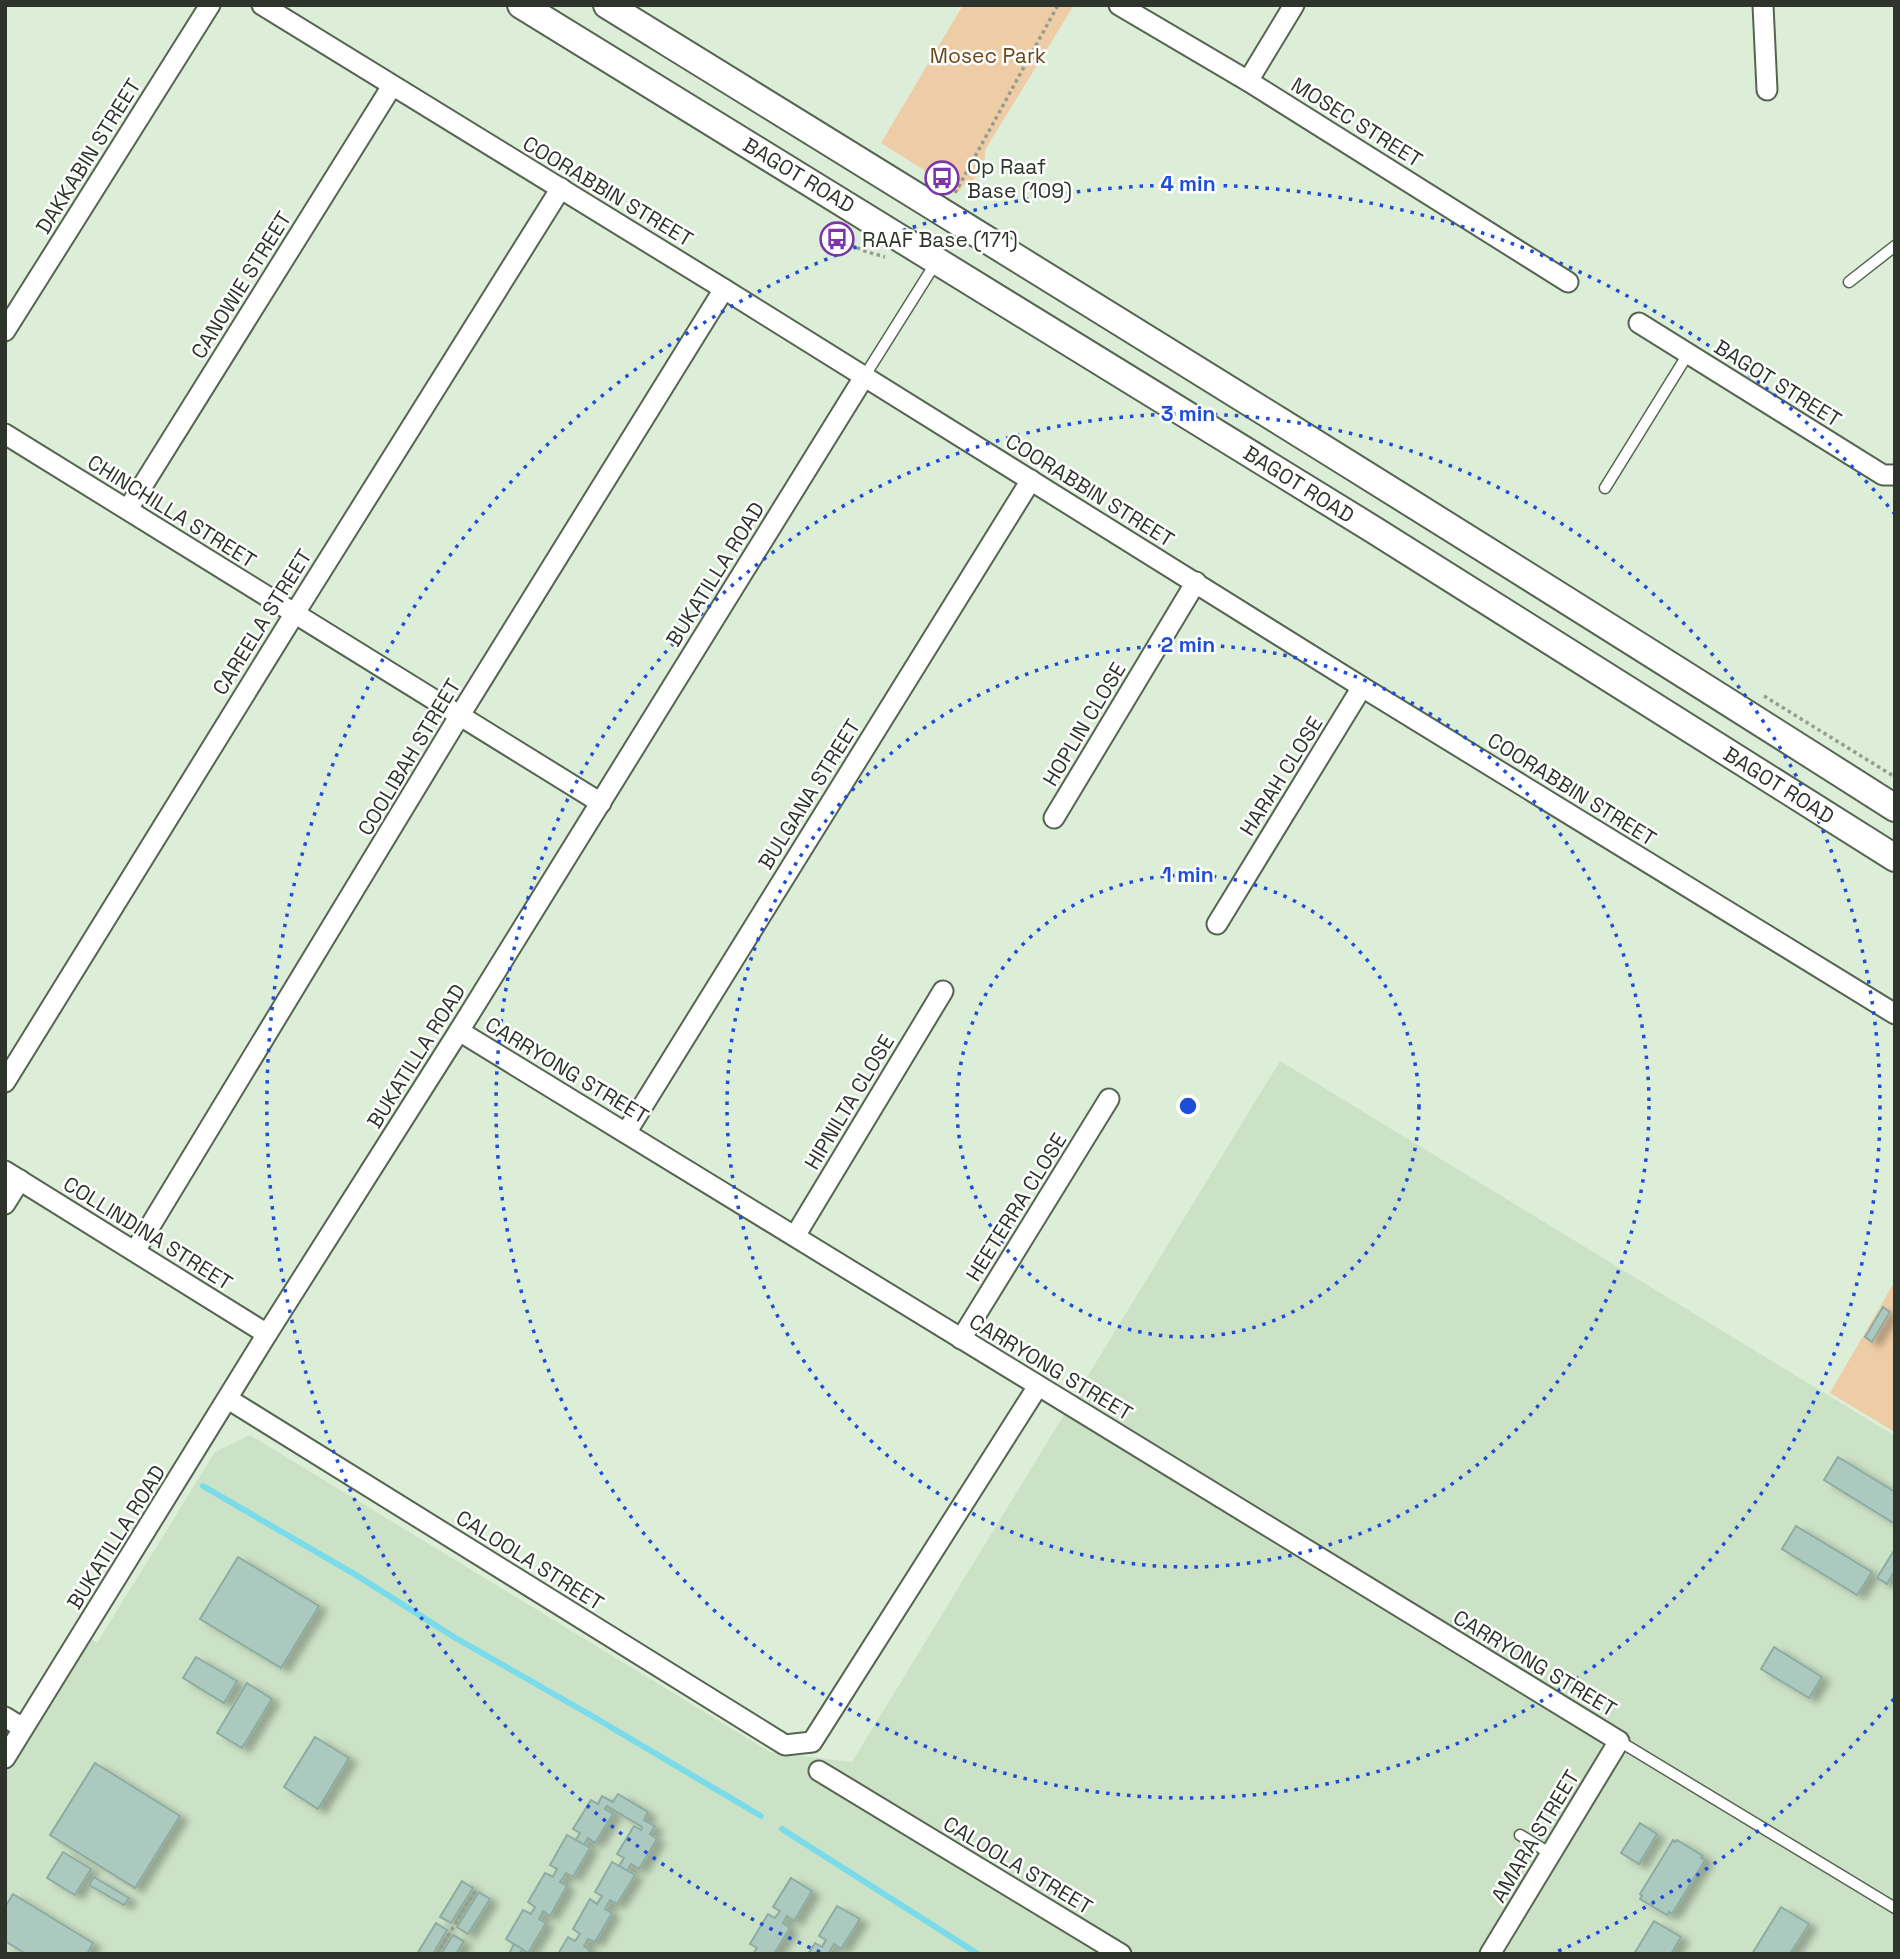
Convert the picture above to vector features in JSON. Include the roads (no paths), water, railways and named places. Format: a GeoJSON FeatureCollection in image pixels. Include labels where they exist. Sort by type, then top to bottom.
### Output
{"type":"FeatureCollection","features":[{"type":"Feature","properties":{"kind":"main road","name":"BAGOT ROAD"},"geometry":{"type":"LineString","coordinates":[[521,5],[1374,530],[1895,858]]}},
{"type":"Feature","properties":{"kind":"main road","name":"BAGOT ROAD"},"geometry":{"type":"LineString","coordinates":[[607,5],[1895,808]]}},
{"type":"Feature","properties":{"kind":"street","name":"DAKKABIN STREET"},"geometry":{"type":"LineString","coordinates":[[5,331],[210,5]]}},
{"type":"Feature","properties":{"kind":"street","name":"COORABBIN STREET"},"geometry":{"type":"LineString","coordinates":[[262,5],[1895,1014]]}},
{"type":"Feature","properties":{"kind":"street","name":"MOSEC STREET"},"geometry":{"type":"LineString","coordinates":[[1119,5],[1248,81],[1568,282]]}},
{"type":"Feature","properties":{"kind":"street"},"geometry":{"type":"LineString","coordinates":[[1248,81],[1294,5]]}},
{"type":"Feature","properties":{"kind":"street"},"geometry":{"type":"LineString","coordinates":[[1763,5],[1767,90]]}},
{"type":"Feature","properties":{"kind":"street","name":"CANOWIE STREET"},"geometry":{"type":"LineString","coordinates":[[128,509],[392,86]]}},
{"type":"Feature","properties":{"kind":"street","name":"CAREELA STREET"},"geometry":{"type":"LineString","coordinates":[[5,1082],[561,188]]}},
{"type":"Feature","properties":{"kind":"street","name":"COOLIBAH STREET"},"geometry":{"type":"LineString","coordinates":[[135,1251],[460,715],[724,289]]}},
{"type":"Feature","properties":{"kind":"street","name":"BAGOT STREET"},"geometry":{"type":"LineString","coordinates":[[1639,323],[1883,475],[1895,475]]}},
{"type":"Feature","properties":{"kind":"street","name":"BUKATILLA ROAD"},"geometry":{"type":"LineString","coordinates":[[5,1758],[864,377]]}},
{"type":"Feature","properties":{"kind":"street","name":"CHINCHILLA STREET"},"geometry":{"type":"LineString","coordinates":[[5,434],[601,803]]}},
{"type":"Feature","properties":{"kind":"street","name":"BULGANA STREET"},"geometry":{"type":"LineString","coordinates":[[626,1133],[1031,480]]}},
{"type":"Feature","properties":{"kind":"street","name":"HOPLIN CLOSE"},"geometry":{"type":"LineString","coordinates":[[1054,818],[1196,582]]}},
{"type":"Feature","properties":{"kind":"street","name":"HARAH CLOSE"},"geometry":{"type":"LineString","coordinates":[[1217,924],[1362,687]]}},
{"type":"Feature","properties":{"kind":"street","name":"HIPNILTA CLOSE"},"geometry":{"type":"LineString","coordinates":[[795,1236],[943,991]]}},
{"type":"Feature","properties":{"kind":"street","name":"CARRYONG STREET"},"geometry":{"type":"LineString","coordinates":[[459,1031],[1619,1741]]}},
{"type":"Feature","properties":{"kind":"street","name":"HEETERRA CLOSE"},"geometry":{"type":"LineString","coordinates":[[961,1339],[1109,1099]]}},
{"type":"Feature","properties":{"kind":"street"},"geometry":{"type":"LineString","coordinates":[[5,1204],[13,1176]]}},
{"type":"Feature","properties":{"kind":"street","name":"COLLINDINA STREET"},"geometry":{"type":"LineString","coordinates":[[13,1176],[267,1334]]}},
{"type":"Feature","properties":{"kind":"street","name":"CALOOLA STREET"},"geometry":{"type":"LineString","coordinates":[[228,1399],[785,1745],[812,1742],[1038,1386]]}},
{"type":"Feature","properties":{"kind":"street"},"geometry":{"type":"LineString","coordinates":[[5,1717],[23,1728]]}},
{"type":"Feature","properties":{"kind":"street","name":"AMARA STREET"},"geometry":{"type":"LineString","coordinates":[[1490,1954],[1619,1741]]}},
{"type":"Feature","properties":{"kind":"street","name":"CALOOLA STREET"},"geometry":{"type":"LineString","coordinates":[[819,1771],[1121,1954]]}},
{"type":"Feature","properties":{"kind":"lane"},"geometry":{"type":"LineString","coordinates":[[1849,282],[1895,246]]}},
{"type":"Feature","properties":{"kind":"lane"},"geometry":{"type":"LineString","coordinates":[[864,377],[937,260]]}},
{"type":"Feature","properties":{"kind":"lane"},"geometry":{"type":"LineString","coordinates":[[1605,488],[1688,354]]}},
{"type":"Feature","properties":{"kind":"lane"},"geometry":{"type":"LineString","coordinates":[[1619,1741],[1895,1908]]}},
{"type":"Feature","properties":{"kind":"lane"},"geometry":{"type":"LineString","coordinates":[[1520,1835],[1551,1854]]}},
{"type":"Feature","properties":{"kind":"waterway"},"geometry":{"type":"LineString","coordinates":[[203,1486],[356,1575],[454,1637],[761,1816]]}},
{"type":"Feature","properties":{"kind":"waterway"},"geometry":{"type":"LineString","coordinates":[[782,1829],[978,1954]]}},
{"type":"Feature","properties":{"kind":"place","name":"Op Raaf Base (109)"},"geometry":{"type":"Point","coordinates":[942,178]}},
{"type":"Feature","properties":{"kind":"place","name":"RAAF Base (171)"},"geometry":{"type":"Point","coordinates":[837,239]}},
{"type":"Feature","properties":{"kind":"park label","name":"Mosec Park"},"geometry":{"type":"Point","coordinates":[988,55]}}]}
